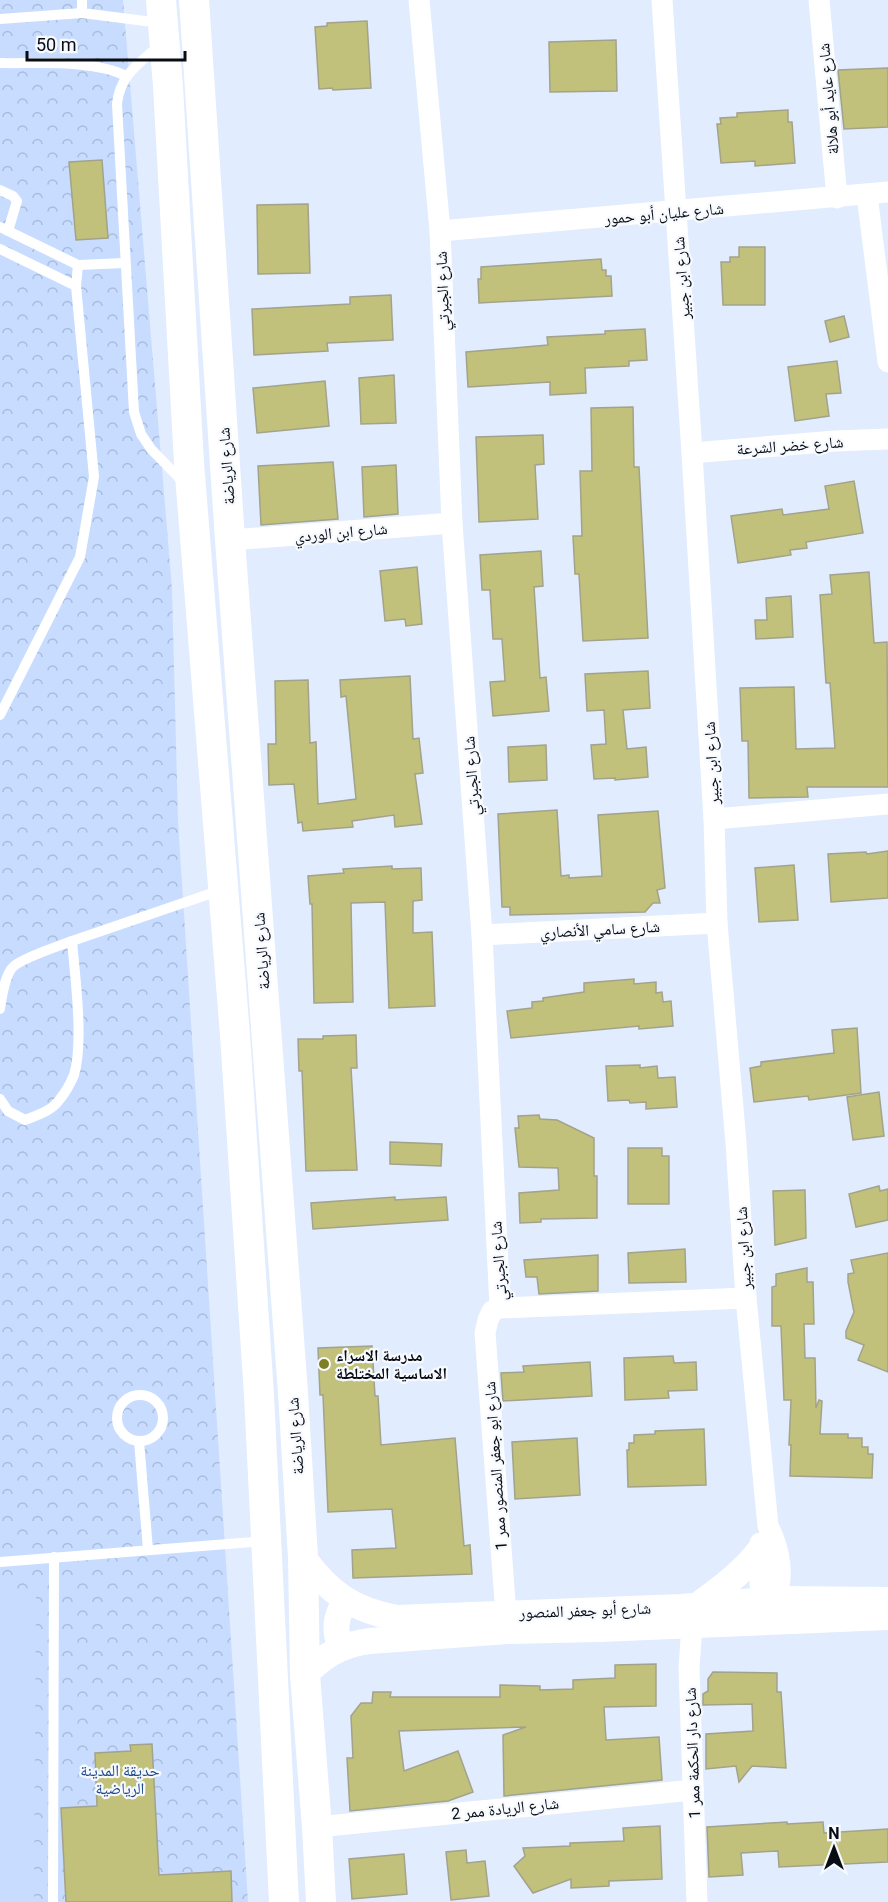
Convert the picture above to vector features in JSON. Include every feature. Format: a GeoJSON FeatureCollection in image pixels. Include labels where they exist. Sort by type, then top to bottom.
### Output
{"type":"FeatureCollection","features":[{"type":"Feature","properties":{"kind":"main road"},"geometry":{"type":"LineString","coordinates":[[163,21],[195,11]]}},
{"type":"Feature","properties":{"kind":"main road","name":"شارع الرياضة"},"geometry":{"type":"LineString","coordinates":[[195,11],[230,540],[303,1557],[305,1675],[321,1902]]}},
{"type":"Feature","properties":{"kind":"main road","name":"شارع الرياضة"},"geometry":{"type":"LineString","coordinates":[[163,21],[192,492],[235,1035],[259,1395],[284,1902]]}},
{"type":"Feature","properties":{"kind":"main road"},"geometry":{"type":"LineString","coordinates":[[243,1171],[277,1170]]}},
{"type":"Feature","properties":{"kind":"street","name":"شارع الجبرتي"},"geometry":{"type":"LineString","coordinates":[[419,0],[440,231],[453,523],[482,935],[486,1061],[500,1308],[746,1298]]}},
{"type":"Feature","properties":{"kind":"street","name":"شارع ابن جبير"},"geometry":{"type":"LineString","coordinates":[[662,0],[714,819],[717,923],[736,1143],[746,1298],[768,1526],[776,1542],[778,1553],[779,1585],[754,1622]]}},
{"type":"Feature","properties":{"kind":"street","name":"شارع عايد أبو هلالة"},"geometry":{"type":"LineString","coordinates":[[819,0],[837,198]]}},
{"type":"Feature","properties":{"kind":"street","name":"شارع عليان أبو حمور"},"geometry":{"type":"LineString","coordinates":[[440,231],[888,192]]}},
{"type":"Feature","properties":{"kind":"street"},"geometry":{"type":"LineString","coordinates":[[867,195],[888,362]]}},
{"type":"Feature","properties":{"kind":"street","name":"شارع خضر الشرعة"},"geometry":{"type":"LineString","coordinates":[[692,453],[888,439]]}},
{"type":"Feature","properties":{"kind":"street","name":"شارع ابن الوردي"},"geometry":{"type":"LineString","coordinates":[[230,540],[453,523]]}},
{"type":"Feature","properties":{"kind":"street"},"geometry":{"type":"LineString","coordinates":[[714,819],[888,804]]}},
{"type":"Feature","properties":{"kind":"street","name":"شارع سامي الأنصاري"},"geometry":{"type":"LineString","coordinates":[[482,935],[717,923]]}},
{"type":"Feature","properties":{"kind":"street","name":"شارع ابو جعفر المنصور ممر 1"},"geometry":{"type":"LineString","coordinates":[[500,1308],[492,1311],[485,1334],[507,1622]]}},
{"type":"Feature","properties":{"kind":"street","name":"شارع ابن جبير"},"geometry":{"type":"LineString","coordinates":[[768,1526],[759,1551],[760,1585],[788,1621]]}},
{"type":"Feature","properties":{"kind":"street"},"geometry":{"type":"LineString","coordinates":[[695,1615],[749,1564],[759,1551]]}},
{"type":"Feature","properties":{"kind":"street","name":"شارع أبو جعفر المنصور"},"geometry":{"type":"LineString","coordinates":[[303,1557],[324,1583],[345,1600],[362,1609],[397,1618],[507,1622],[695,1615],[754,1622],[888,1617]]}},
{"type":"Feature","properties":{"kind":"street"},"geometry":{"type":"LineString","coordinates":[[341,1648],[336,1634],[336,1621],[345,1600]]}},
{"type":"Feature","properties":{"kind":"street","name":"شارع أبو جعفر المنصور"},"geometry":{"type":"LineString","coordinates":[[695,1615],[771,1600],[888,1600]]}},
{"type":"Feature","properties":{"kind":"street","name":"شارع دار الحكمة ممر 1"},"geometry":{"type":"LineString","coordinates":[[695,1615],[689,1668],[697,1902]]}},
{"type":"Feature","properties":{"kind":"street","name":"شارع أبو جعفر المنصور"},"geometry":{"type":"LineString","coordinates":[[305,1675],[319,1661],[341,1648],[370,1641],[507,1622]]}},
{"type":"Feature","properties":{"kind":"street","name":"شارع الريادة ممر 2"},"geometry":{"type":"LineString","coordinates":[[317,1827],[693,1790]]}},
{"type":"Feature","properties":{"kind":"lane"},"geometry":{"type":"LineString","coordinates":[[82,0],[82,13]]}},
{"type":"Feature","properties":{"kind":"lane"},"geometry":{"type":"LineString","coordinates":[[0,19],[82,13],[163,21],[118,90],[134,412],[141,434],[151,449],[192,492]]}},
{"type":"Feature","properties":{"kind":"lane"},"geometry":{"type":"LineString","coordinates":[[0,63],[96,66],[114,70],[126,76]]}},
{"type":"Feature","properties":{"kind":"lane"},"geometry":{"type":"LineString","coordinates":[[0,190],[13,196],[17,201],[4,229],[78,265],[125,264]]}},
{"type":"Feature","properties":{"kind":"lane"},"geometry":{"type":"LineString","coordinates":[[0,249],[76,286]]}},
{"type":"Feature","properties":{"kind":"lane"},"geometry":{"type":"LineString","coordinates":[[0,715],[80,557],[94,477],[76,286],[78,265]]}},
{"type":"Feature","properties":{"kind":"lane"},"geometry":{"type":"LineString","coordinates":[[0,1009],[4,988],[12,968],[26,959],[224,889]]}},
{"type":"Feature","properties":{"kind":"lane"},"geometry":{"type":"LineString","coordinates":[[0,1099],[8,1111],[25,1120],[46,1112],[60,1100],[74,1075],[78,1013],[72,941]]}},
{"type":"Feature","properties":{"kind":"lane"},"geometry":{"type":"LineString","coordinates":[[137,1394],[158,1402],[163,1416],[162,1424],[154,1437],[139,1441],[124,1436],[116,1423],[118,1407],[123,1401],[137,1394]]}},
{"type":"Feature","properties":{"kind":"lane"},"geometry":{"type":"LineString","coordinates":[[139,1441],[148,1550]]}},
{"type":"Feature","properties":{"kind":"lane"},"geometry":{"type":"LineString","coordinates":[[0,1562],[266,1541]]}},
{"type":"Feature","properties":{"kind":"lane"},"geometry":{"type":"LineString","coordinates":[[53,1902],[54,1557]]}},
{"type":"Feature","properties":{"kind":"green space","name":"حديقة المدينة الرياضية"},"geometry":{"type":"Polygon","coordinates":[[[0,0],[123,0],[172,589],[178,822],[248,1902],[0,1902],[0,0]]]}},
{"type":"Feature","properties":{"kind":"green space"},"geometry":{"type":"Polygon","coordinates":[[[0,1597],[36,1597],[34,1902],[0,1902],[0,1597]]]}},
{"type":"Feature","properties":{"kind":"building"},"geometry":{"type":"Polygon","coordinates":[[[367,21],[371,88],[319,89],[315,27],[327,26],[327,23],[367,21]]]}},
{"type":"Feature","properties":{"kind":"building"},"geometry":{"type":"Polygon","coordinates":[[[616,40],[617,91],[550,92],[549,42],[616,40]]]}},
{"type":"Feature","properties":{"kind":"building"},"geometry":{"type":"Polygon","coordinates":[[[888,68],[888,127],[844,129],[838,70],[888,68]]]}},
{"type":"Feature","properties":{"kind":"building"},"geometry":{"type":"Polygon","coordinates":[[[788,110],[788,122],[792,122],[795,163],[755,166],[755,161],[721,163],[717,124],[721,124],[720,118],[737,117],[737,113],[788,110]]]}},
{"type":"Feature","properties":{"kind":"building"},"geometry":{"type":"Polygon","coordinates":[[[102,160],[108,238],[76,240],[69,162],[102,160]]]}},
{"type":"Feature","properties":{"kind":"building"},"geometry":{"type":"Polygon","coordinates":[[[308,204],[310,273],[258,274],[257,205],[308,204]]]}},
{"type":"Feature","properties":{"kind":"building"},"geometry":{"type":"Polygon","coordinates":[[[739,247],[765,247],[765,305],[723,305],[721,262],[730,262],[730,257],[739,257],[739,247]]]}},
{"type":"Feature","properties":{"kind":"building"},"geometry":{"type":"Polygon","coordinates":[[[601,259],[602,270],[606,270],[606,276],[611,276],[612,296],[479,303],[478,279],[481,279],[481,267],[601,259]]]}},
{"type":"Feature","properties":{"kind":"building"},"geometry":{"type":"Polygon","coordinates":[[[391,295],[393,340],[327,343],[328,351],[254,355],[252,309],[350,304],[350,297],[391,295]]]}},
{"type":"Feature","properties":{"kind":"building"},"geometry":{"type":"Polygon","coordinates":[[[844,316],[849,337],[830,342],[825,321],[844,316]]]}},
{"type":"Feature","properties":{"kind":"building"},"geometry":{"type":"Polygon","coordinates":[[[645,329],[647,360],[629,361],[629,366],[585,368],[586,393],[550,395],[550,382],[468,387],[466,352],[548,345],[547,337],[645,329]]]}},
{"type":"Feature","properties":{"kind":"building"},"geometry":{"type":"Polygon","coordinates":[[[837,361],[841,393],[826,394],[829,416],[795,421],[788,367],[837,361]]]}},
{"type":"Feature","properties":{"kind":"building"},"geometry":{"type":"Polygon","coordinates":[[[394,375],[396,423],[361,424],[359,378],[394,375]]]}},
{"type":"Feature","properties":{"kind":"building"},"geometry":{"type":"Polygon","coordinates":[[[325,381],[329,426],[257,433],[253,388],[325,381]]]}},
{"type":"Feature","properties":{"kind":"building"},"geometry":{"type":"Polygon","coordinates":[[[633,407],[634,467],[639,467],[648,638],[583,641],[579,574],[575,574],[573,536],[582,536],[580,471],[592,471],[591,408],[633,407]]]}},
{"type":"Feature","properties":{"kind":"building"},"geometry":{"type":"Polygon","coordinates":[[[543,435],[544,464],[535,465],[538,519],[479,522],[476,437],[543,435]]]}},
{"type":"Feature","properties":{"kind":"building"},"geometry":{"type":"Polygon","coordinates":[[[333,462],[338,519],[261,525],[258,466],[333,462]]]}},
{"type":"Feature","properties":{"kind":"building"},"geometry":{"type":"Polygon","coordinates":[[[396,465],[398,514],[364,517],[362,467],[396,465]]]}},
{"type":"Feature","properties":{"kind":"building"},"geometry":{"type":"Polygon","coordinates":[[[854,481],[863,533],[806,542],[807,548],[790,550],[791,555],[738,563],[731,516],[782,509],[783,515],[829,509],[825,486],[854,481]]]}},
{"type":"Feature","properties":{"kind":"building"},"geometry":{"type":"Polygon","coordinates":[[[541,551],[543,586],[534,587],[540,678],[546,677],[549,711],[493,716],[490,682],[505,681],[502,639],[493,639],[490,590],[482,590],[480,555],[541,551]]]}},
{"type":"Feature","properties":{"kind":"building"},"geometry":{"type":"Polygon","coordinates":[[[417,567],[422,624],[406,626],[405,619],[385,621],[380,571],[417,567]]]}},
{"type":"Feature","properties":{"kind":"building"},"geometry":{"type":"Polygon","coordinates":[[[869,572],[874,643],[887,642],[888,787],[807,787],[808,797],[749,798],[748,741],[742,741],[740,688],[794,687],[796,749],[835,748],[830,683],[826,683],[820,595],[832,594],[830,575],[869,572]]]}},
{"type":"Feature","properties":{"kind":"building"},"geometry":{"type":"Polygon","coordinates":[[[791,596],[793,637],[756,639],[755,620],[767,620],[766,598],[791,596]]]}},
{"type":"Feature","properties":{"kind":"building"},"geometry":{"type":"Polygon","coordinates":[[[648,671],[650,708],[623,710],[627,749],[646,747],[648,777],[594,779],[591,745],[606,744],[604,710],[587,711],[585,674],[648,671]]]}},
{"type":"Feature","properties":{"kind":"building"},"geometry":{"type":"Polygon","coordinates":[[[410,676],[413,739],[419,738],[423,773],[415,774],[422,824],[395,827],[394,815],[352,821],[353,827],[303,831],[302,822],[298,823],[294,784],[269,785],[268,744],[276,744],[275,681],[308,680],[310,743],[316,742],[318,804],[356,799],[346,696],[341,697],[340,680],[410,676]]]}},
{"type":"Feature","properties":{"kind":"building"},"geometry":{"type":"Polygon","coordinates":[[[546,745],[547,780],[509,782],[508,747],[546,745]]]}},
{"type":"Feature","properties":{"kind":"building"},"geometry":{"type":"Polygon","coordinates":[[[557,810],[561,876],[569,875],[569,878],[602,876],[598,815],[658,811],[665,888],[657,890],[660,903],[653,903],[645,912],[510,915],[510,907],[502,907],[498,814],[557,810]]]}},
{"type":"Feature","properties":{"kind":"building"},"geometry":{"type":"Polygon","coordinates":[[[888,851],[888,898],[831,902],[828,854],[866,852],[867,854],[888,851]]]}},
{"type":"Feature","properties":{"kind":"building"},"geometry":{"type":"Polygon","coordinates":[[[794,865],[798,920],[759,922],[755,868],[794,865]]]}},
{"type":"Feature","properties":{"kind":"building"},"geometry":{"type":"Polygon","coordinates":[[[392,866],[392,869],[421,868],[422,900],[413,901],[413,933],[432,932],[435,1006],[389,1008],[385,902],[351,903],[353,1002],[314,1003],[312,904],[310,904],[308,876],[344,873],[343,869],[392,866]]]}},
{"type":"Feature","properties":{"kind":"building"},"geometry":{"type":"Polygon","coordinates":[[[634,979],[634,984],[656,982],[656,993],[662,992],[663,1002],[671,1001],[673,1026],[639,1029],[639,1026],[511,1038],[507,1011],[532,1008],[532,1002],[543,1001],[543,998],[584,992],[584,983],[634,979]]]}},
{"type":"Feature","properties":{"kind":"building"},"geometry":{"type":"Polygon","coordinates":[[[857,1028],[861,1093],[809,1100],[808,1096],[754,1102],[750,1068],[761,1066],[761,1062],[834,1053],[832,1030],[857,1028]]]}},
{"type":"Feature","properties":{"kind":"building"},"geometry":{"type":"Polygon","coordinates":[[[356,1035],[357,1068],[351,1068],[357,1170],[306,1171],[302,1071],[299,1071],[298,1039],[356,1035]]]}},
{"type":"Feature","properties":{"kind":"building"},"geometry":{"type":"Polygon","coordinates":[[[640,1065],[640,1068],[657,1066],[658,1078],[675,1077],[677,1107],[646,1109],[646,1102],[608,1101],[606,1066],[640,1065]]]}},
{"type":"Feature","properties":{"kind":"building"},"geometry":{"type":"Polygon","coordinates":[[[879,1092],[884,1136],[853,1140],[847,1097],[879,1092]]]}},
{"type":"Feature","properties":{"kind":"building"},"geometry":{"type":"Polygon","coordinates":[[[539,1115],[540,1119],[557,1120],[594,1138],[597,1218],[541,1219],[541,1222],[520,1223],[519,1193],[559,1190],[558,1168],[519,1167],[515,1128],[519,1128],[518,1116],[539,1115]]]}},
{"type":"Feature","properties":{"kind":"building"},"geometry":{"type":"Polygon","coordinates":[[[390,1142],[442,1144],[441,1166],[390,1164],[390,1142]]]}},
{"type":"Feature","properties":{"kind":"building"},"geometry":{"type":"Polygon","coordinates":[[[628,1148],[662,1148],[662,1156],[669,1156],[669,1204],[628,1204],[628,1148]]]}},
{"type":"Feature","properties":{"kind":"building"},"geometry":{"type":"Polygon","coordinates":[[[879,1186],[880,1191],[888,1189],[888,1220],[856,1227],[849,1194],[879,1186]]]}},
{"type":"Feature","properties":{"kind":"building"},"geometry":{"type":"Polygon","coordinates":[[[805,1190],[806,1238],[775,1245],[773,1191],[805,1190]]]}},
{"type":"Feature","properties":{"kind":"building"},"geometry":{"type":"Polygon","coordinates":[[[395,1197],[395,1200],[446,1197],[448,1220],[313,1229],[311,1203],[395,1197]]]}},
{"type":"Feature","properties":{"kind":"building"},"geometry":{"type":"Polygon","coordinates":[[[685,1249],[686,1282],[629,1283],[628,1253],[685,1249]]]}},
{"type":"Feature","properties":{"kind":"building"},"geometry":{"type":"Polygon","coordinates":[[[888,1253],[888,1372],[858,1360],[864,1345],[846,1338],[846,1331],[854,1312],[848,1282],[848,1274],[854,1273],[851,1260],[888,1253]]]}},
{"type":"Feature","properties":{"kind":"building"},"geometry":{"type":"Polygon","coordinates":[[[598,1255],[598,1291],[539,1294],[537,1277],[526,1277],[524,1260],[598,1255]]]}},
{"type":"Feature","properties":{"kind":"building"},"geometry":{"type":"Polygon","coordinates":[[[807,1268],[807,1282],[813,1282],[814,1324],[804,1324],[805,1358],[815,1358],[816,1408],[819,1400],[822,1401],[820,1434],[848,1434],[848,1438],[862,1438],[862,1447],[868,1447],[868,1454],[873,1454],[872,1478],[790,1476],[791,1400],[784,1400],[781,1326],[772,1326],[772,1287],[776,1286],[776,1274],[807,1268]]]}},
{"type":"Feature","properties":{"kind":"building"},"geometry":{"type":"Polygon","coordinates":[[[372,1346],[381,1445],[455,1438],[464,1546],[470,1545],[472,1574],[353,1578],[352,1550],[396,1548],[392,1509],[328,1512],[323,1395],[320,1395],[318,1348],[372,1346]]]}},
{"type":"Feature","properties":{"kind":"building"},"geometry":{"type":"Polygon","coordinates":[[[673,1356],[674,1363],[696,1362],[697,1390],[668,1391],[669,1398],[625,1400],[624,1358],[673,1356]]]}},
{"type":"Feature","properties":{"kind":"building"},"geometry":{"type":"Polygon","coordinates":[[[590,1362],[592,1396],[503,1401],[501,1373],[524,1372],[523,1366],[590,1362]]]}},
{"type":"Feature","properties":{"kind":"building"},"geometry":{"type":"Polygon","coordinates":[[[704,1429],[706,1485],[628,1487],[627,1450],[629,1450],[629,1443],[634,1443],[634,1435],[655,1434],[655,1431],[704,1429]]]}},
{"type":"Feature","properties":{"kind":"building"},"geometry":{"type":"Polygon","coordinates":[[[577,1438],[580,1495],[515,1499],[512,1442],[577,1438]]]}},
{"type":"Feature","properties":{"kind":"building"},"geometry":{"type":"Polygon","coordinates":[[[656,1664],[656,1706],[604,1707],[606,1740],[659,1737],[662,1780],[504,1796],[503,1735],[526,1727],[399,1731],[404,1771],[458,1751],[473,1792],[448,1801],[350,1811],[347,1758],[353,1758],[351,1716],[361,1703],[372,1703],[373,1692],[391,1692],[390,1697],[500,1697],[500,1685],[540,1686],[540,1690],[573,1689],[573,1680],[615,1678],[615,1665],[656,1664]]]}},
{"type":"Feature","properties":{"kind":"building"},"geometry":{"type":"Polygon","coordinates":[[[713,1672],[777,1673],[777,1692],[781,1692],[786,1768],[752,1766],[739,1782],[736,1766],[706,1769],[706,1734],[753,1731],[752,1704],[703,1705],[703,1694],[708,1691],[708,1679],[713,1672]]]}},
{"type":"Feature","properties":{"kind":"building"},"geometry":{"type":"Polygon","coordinates":[[[152,1744],[159,1875],[231,1871],[232,1902],[66,1902],[61,1808],[97,1806],[95,1753],[131,1751],[130,1745],[152,1744]]]}},
{"type":"Feature","properties":{"kind":"building"},"geometry":{"type":"Polygon","coordinates":[[[787,1822],[787,1824],[823,1822],[824,1833],[888,1829],[888,1862],[779,1867],[778,1851],[741,1853],[743,1875],[709,1877],[707,1827],[787,1822]]]}},
{"type":"Feature","properties":{"kind":"building"},"geometry":{"type":"Polygon","coordinates":[[[660,1826],[662,1879],[609,1881],[609,1886],[571,1888],[571,1879],[533,1893],[514,1866],[525,1856],[523,1848],[624,1841],[623,1828],[660,1826]]]}},
{"type":"Feature","properties":{"kind":"building"},"geometry":{"type":"Polygon","coordinates":[[[466,1850],[467,1863],[485,1861],[489,1896],[451,1900],[446,1852],[466,1850]]]}},
{"type":"Feature","properties":{"kind":"building"},"geometry":{"type":"Polygon","coordinates":[[[404,1854],[407,1894],[352,1899],[349,1859],[404,1854]]]}},
{"type":"Feature","properties":{"kind":"place","name":"مدرسة الاسراء الاساسية المختلطة"},"geometry":{"type":"Point","coordinates":[324,1364]}}]}
